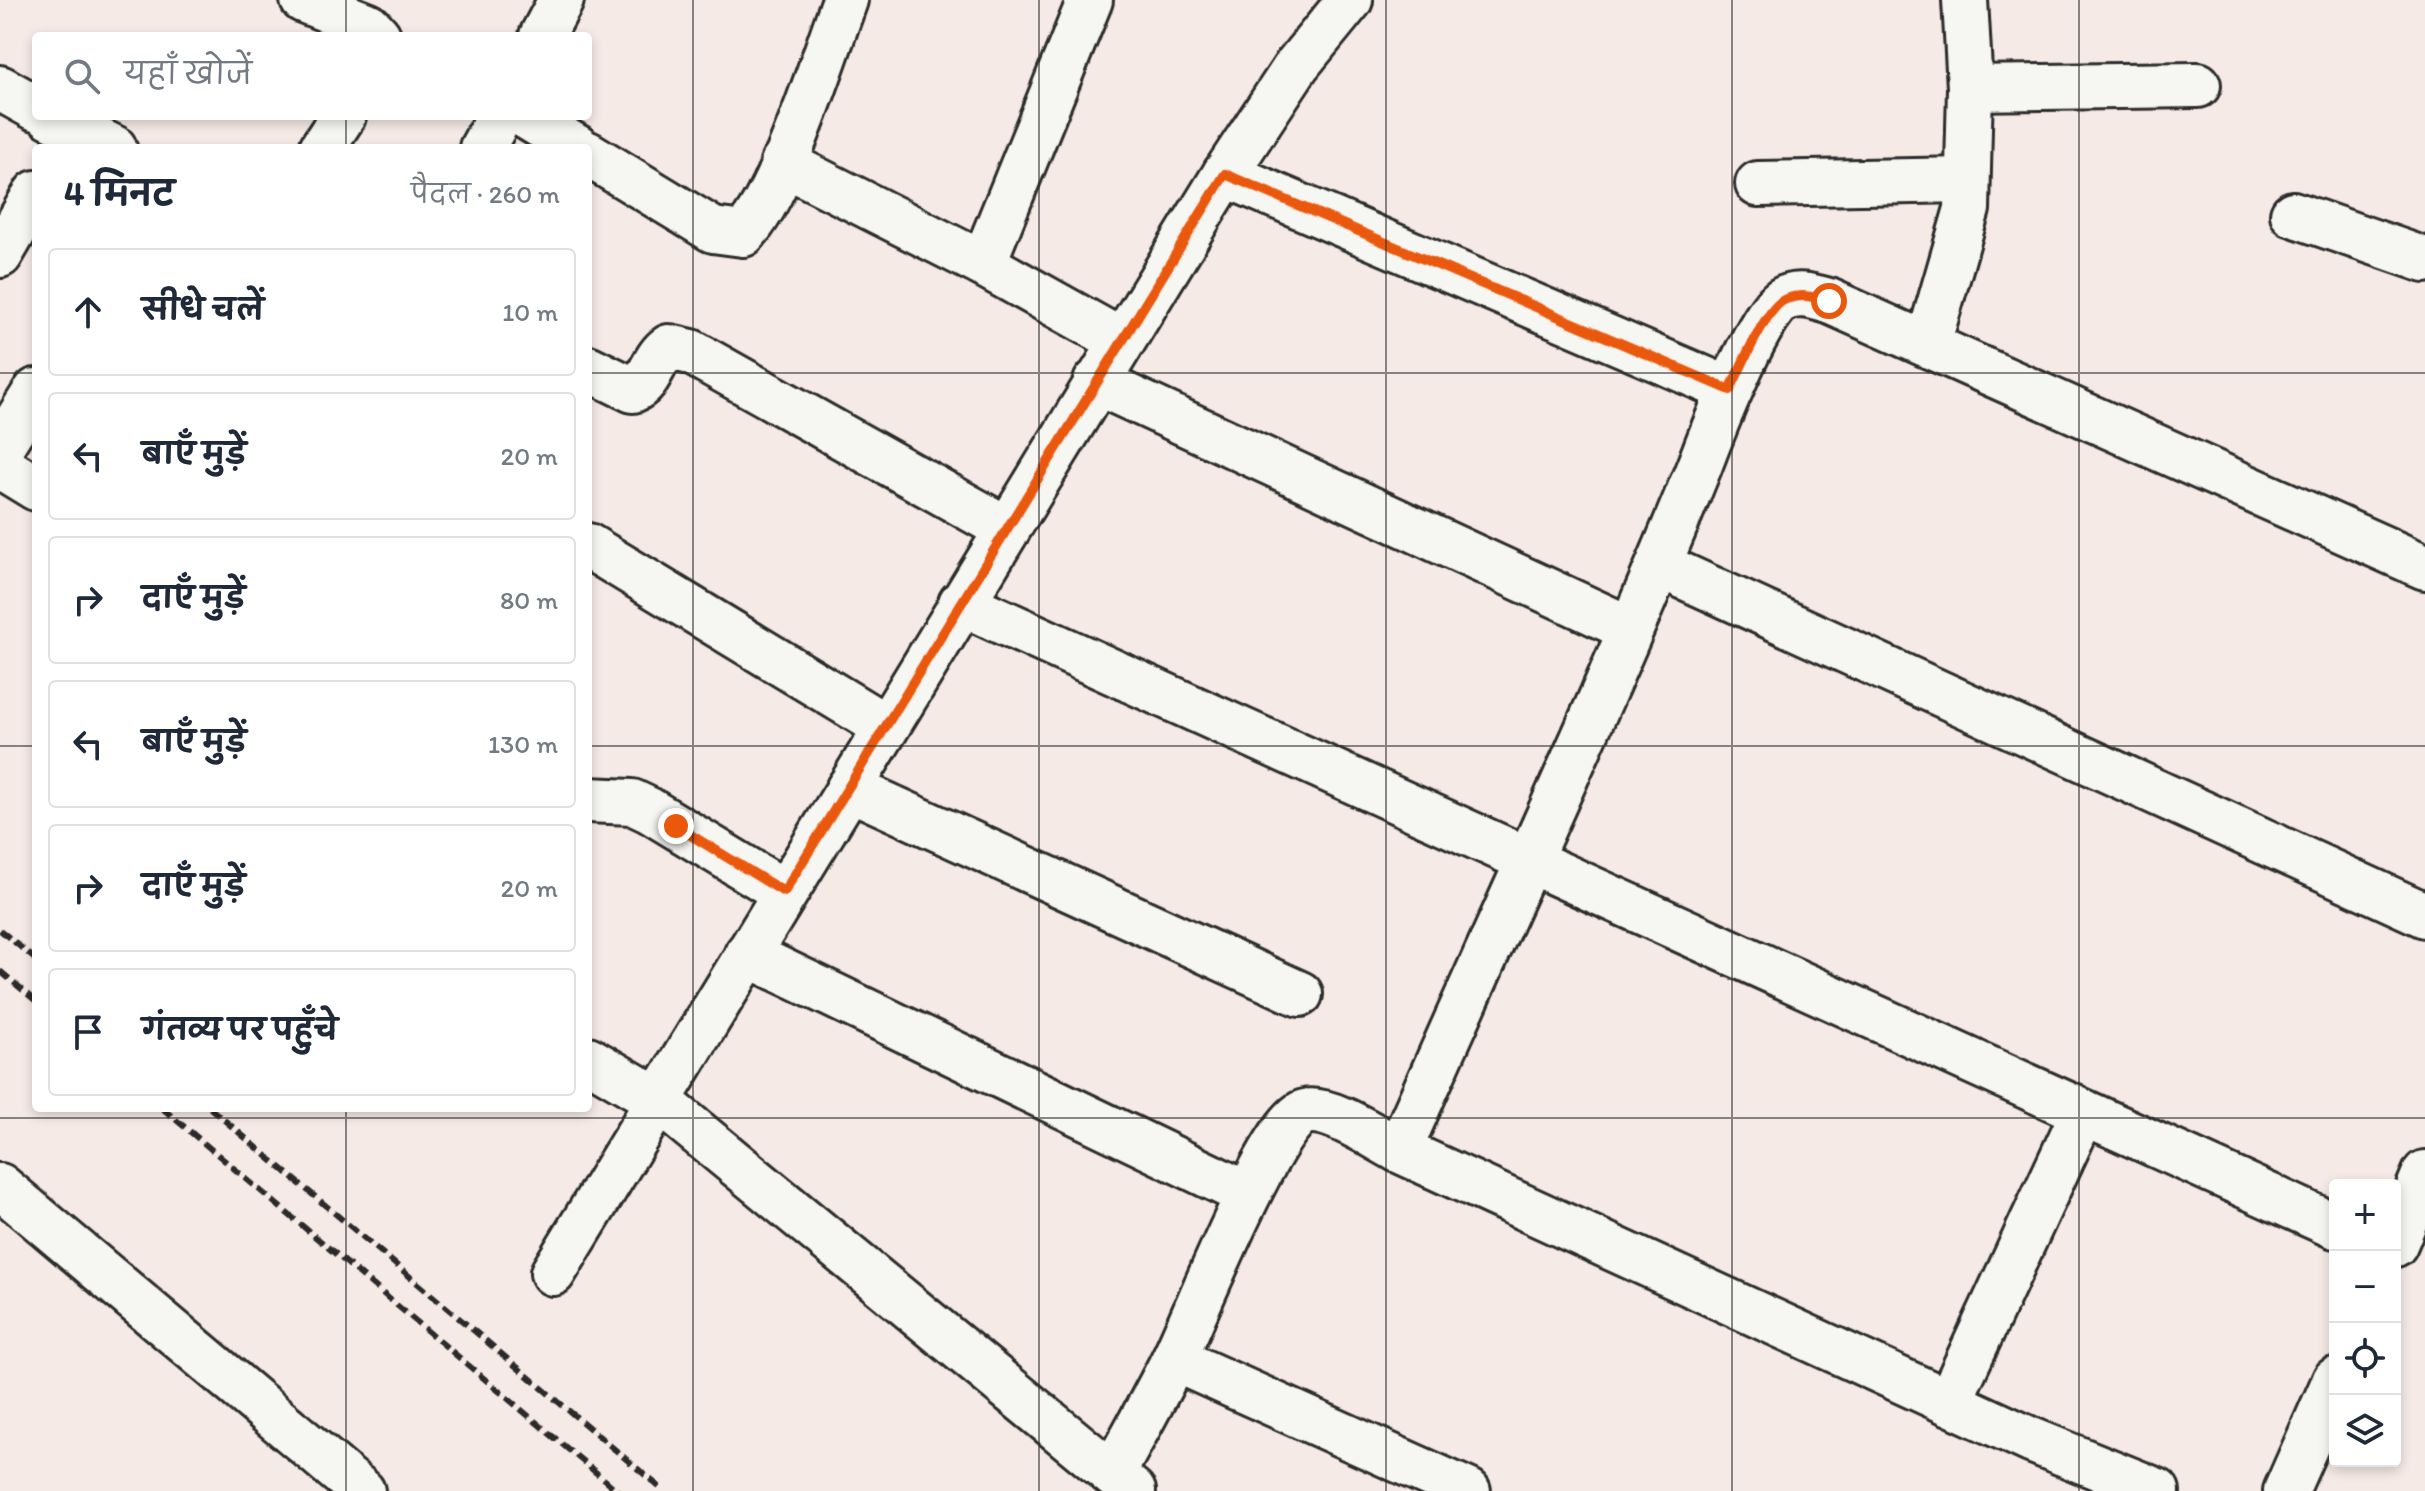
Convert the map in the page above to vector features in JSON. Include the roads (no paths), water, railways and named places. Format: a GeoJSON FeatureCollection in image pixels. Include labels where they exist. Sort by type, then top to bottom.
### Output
{"type":"FeatureCollection","features":[{"type":"Feature","properties":{"kind":"street"},"geometry":{"type":"LineString","coordinates":[[303,0],[369,26],[374,32]]}},
{"type":"Feature","properties":{"kind":"street"},"geometry":{"type":"LineString","coordinates":[[544,32],[561,0]]}},
{"type":"Feature","properties":{"kind":"street"},"geometry":{"type":"LineString","coordinates":[[592,156],[713,230],[730,235],[743,234],[755,223],[783,163],[845,0]]}},
{"type":"Feature","properties":{"kind":"street"},"geometry":{"type":"LineString","coordinates":[[983,264],[1090,0]]}},
{"type":"Feature","properties":{"kind":"street"},"geometry":{"type":"LineString","coordinates":[[553,1273],[1225,174],[1297,65],[1350,0]]}},
{"type":"Feature","properties":{"kind":"street"},"geometry":{"type":"LineString","coordinates":[[1928,344],[1960,238],[1967,180],[1970,88],[1965,0]]}},
{"type":"Feature","properties":{"kind":"street"},"geometry":{"type":"LineString","coordinates":[[1970,88],[2198,85]]}},
{"type":"Feature","properties":{"kind":"street"},"geometry":{"type":"LineString","coordinates":[[0,88],[32,106]]}},
{"type":"Feature","properties":{"kind":"street"},"geometry":{"type":"LineString","coordinates":[[325,144],[340,120]]}},
{"type":"Feature","properties":{"kind":"street"},"geometry":{"type":"LineString","coordinates":[[484,144],[498,120]]}},
{"type":"Feature","properties":{"kind":"street"},"geometry":{"type":"LineString","coordinates":[[532,120],[571,144]]}},
{"type":"Feature","properties":{"kind":"street"},"geometry":{"type":"LineString","coordinates":[[62,131],[102,144]]}},
{"type":"Feature","properties":{"kind":"street"},"geometry":{"type":"LineString","coordinates":[[783,163],[983,264],[1121,341]]}},
{"type":"Feature","properties":{"kind":"street"},"geometry":{"type":"LineString","coordinates":[[1225,174],[1730,390]]}},
{"type":"Feature","properties":{"kind":"street"},"geometry":{"type":"LineString","coordinates":[[1758,184],[1967,180]]}},
{"type":"Feature","properties":{"kind":"street"},"geometry":{"type":"LineString","coordinates":[[0,255],[32,200]]}},
{"type":"Feature","properties":{"kind":"street"},"geometry":{"type":"LineString","coordinates":[[2293,214],[2425,260]]}},
{"type":"Feature","properties":{"kind":"street"},"geometry":{"type":"LineString","coordinates":[[1399,1150],[1659,565],[1730,390],[1766,320],[1782,300],[1802,294],[1829,301],[2425,567]]}},
{"type":"Feature","properties":{"kind":"street"},"geometry":{"type":"LineString","coordinates":[[592,370],[633,390],[646,381],[660,353],[669,347],[691,352],[1007,529]]}},
{"type":"Feature","properties":{"kind":"street"},"geometry":{"type":"LineString","coordinates":[[1096,382],[1630,629]]}},
{"type":"Feature","properties":{"kind":"street"},"geometry":{"type":"LineString","coordinates":[[0,448],[32,397]]}},
{"type":"Feature","properties":{"kind":"street"},"geometry":{"type":"LineString","coordinates":[[0,466],[32,486]]}},
{"type":"Feature","properties":{"kind":"street"},"geometry":{"type":"LineString","coordinates":[[592,548],[886,727]]}},
{"type":"Feature","properties":{"kind":"street"},"geometry":{"type":"LineString","coordinates":[[1659,565],[2425,915]]}},
{"type":"Feature","properties":{"kind":"street"},"geometry":{"type":"LineString","coordinates":[[961,603],[2329,1223]]}},
{"type":"Feature","properties":{"kind":"street"},"geometry":{"type":"LineString","coordinates":[[849,788],[1300,994]]}},
{"type":"Feature","properties":{"kind":"street"},"geometry":{"type":"LineString","coordinates":[[592,800],[632,802],[649,810],[784,892]]}},
{"type":"Feature","properties":{"kind":"street"},"geometry":{"type":"LineString","coordinates":[[747,954],[1247,1194]]}},
{"type":"Feature","properties":{"kind":"street"},"geometry":{"type":"LineString","coordinates":[[592,1061],[658,1100],[1123,1482],[1247,1194],[1292,1117],[1308,1110],[1337,1118],[1399,1150],[1949,1402],[2157,1491]]}},
{"type":"Feature","properties":{"kind":"street"},"geometry":{"type":"LineString","coordinates":[[1949,1402],[2083,1113]]}},
{"type":"Feature","properties":{"kind":"street"},"geometry":{"type":"LineString","coordinates":[[2401,1230],[2425,1173]]}},
{"type":"Feature","properties":{"kind":"street"},"geometry":{"type":"LineString","coordinates":[[0,1186],[362,1491]]}},
{"type":"Feature","properties":{"kind":"street"},"geometry":{"type":"LineString","coordinates":[[2401,1256],[2425,1267]]}},
{"type":"Feature","properties":{"kind":"street"},"geometry":{"type":"LineString","coordinates":[[1174,1359],[1468,1491]]}},
{"type":"Feature","properties":{"kind":"street"},"geometry":{"type":"LineString","coordinates":[[2286,1491],[2329,1394]]}},
{"type":"Feature","properties":{"kind":"railway"},"geometry":{"type":"LineString","coordinates":[[0,930],[32,957]]}},
{"type":"Feature","properties":{"kind":"railway"},"geometry":{"type":"LineString","coordinates":[[0,971],[32,998]]}},
{"type":"Feature","properties":{"kind":"railway"},"geometry":{"type":"LineString","coordinates":[[167,1112],[618,1491]]}},
{"type":"Feature","properties":{"kind":"railway"},"geometry":{"type":"LineString","coordinates":[[215,1112],[664,1491]]}}]}
